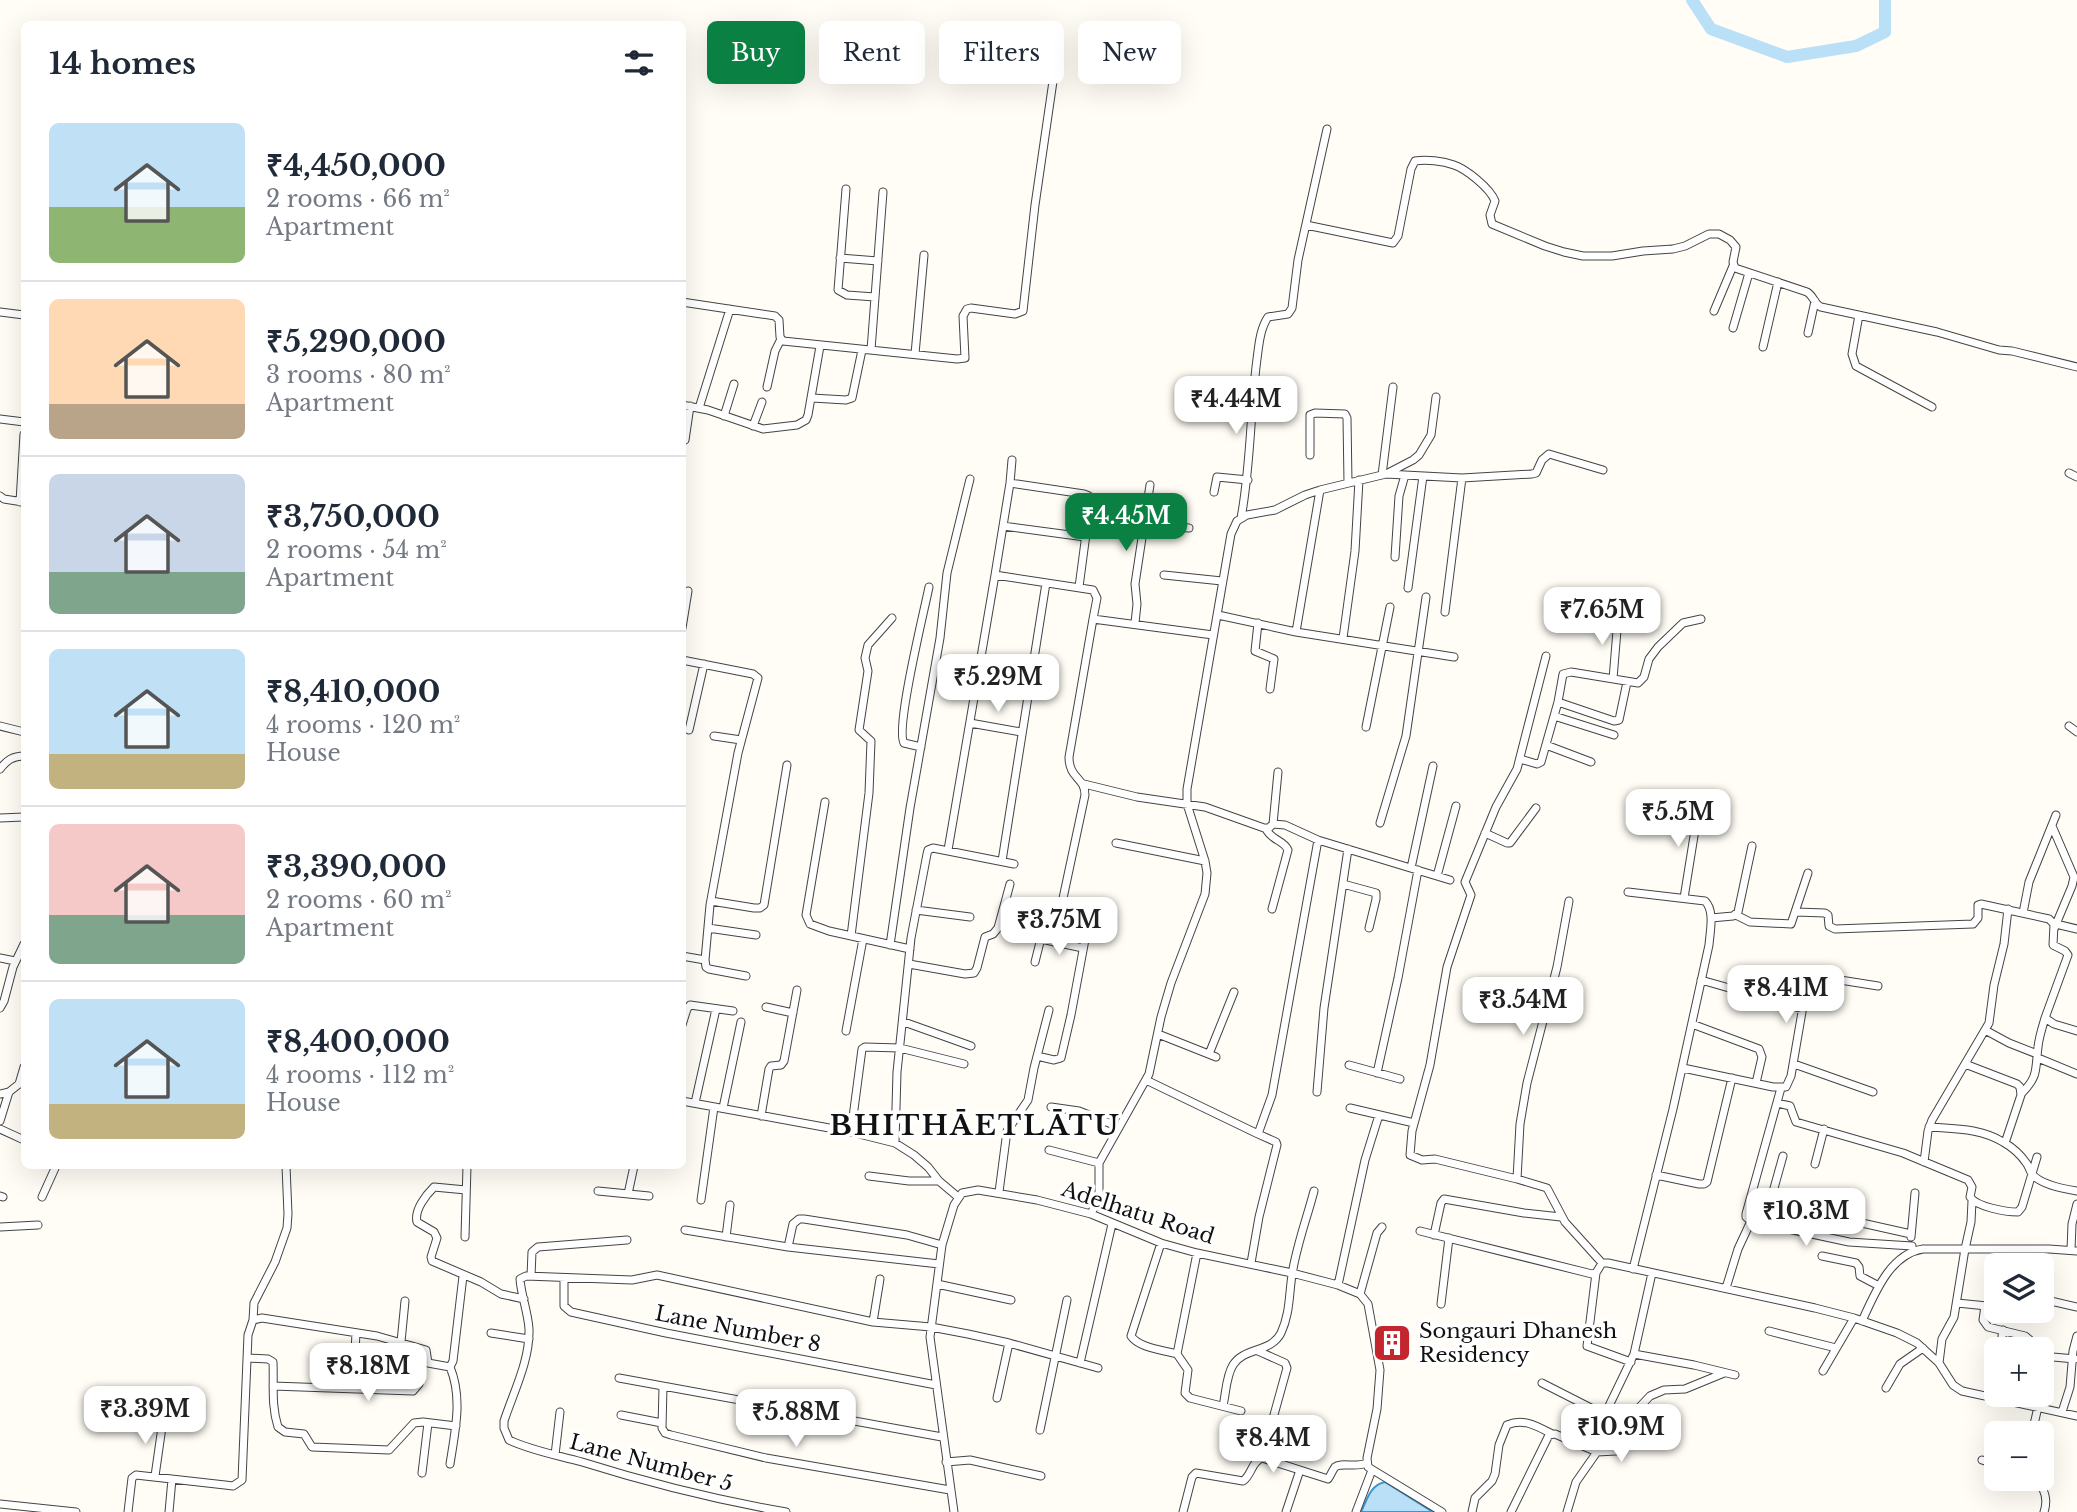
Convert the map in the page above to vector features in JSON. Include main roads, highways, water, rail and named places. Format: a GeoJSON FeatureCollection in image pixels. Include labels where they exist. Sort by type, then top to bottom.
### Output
{"type":"FeatureCollection","features":[{"type":"Feature","properties":{"kind":"water"},"geometry":{"type":"Polygon","coordinates":[[[1385,1482],[1433,1512],[1361,1512],[1372,1490],[1385,1482]]]}},
{"type":"Feature","properties":{"kind":"waterway"},"geometry":{"type":"LineString","coordinates":[[1692,0],[1711,29],[1787,57],[1856,46],[1885,32],[1885,0]]}},
{"type":"Feature","properties":{"kind":"place","name":"Songauri Dhanesh Residency"},"geometry":{"type":"Point","coordinates":[1392,1343]}},
{"type":"Feature","properties":{"kind":"district","name":"BHITHĀETLĀTU"},"geometry":{"type":"Point","coordinates":[975,1125]}}]}
